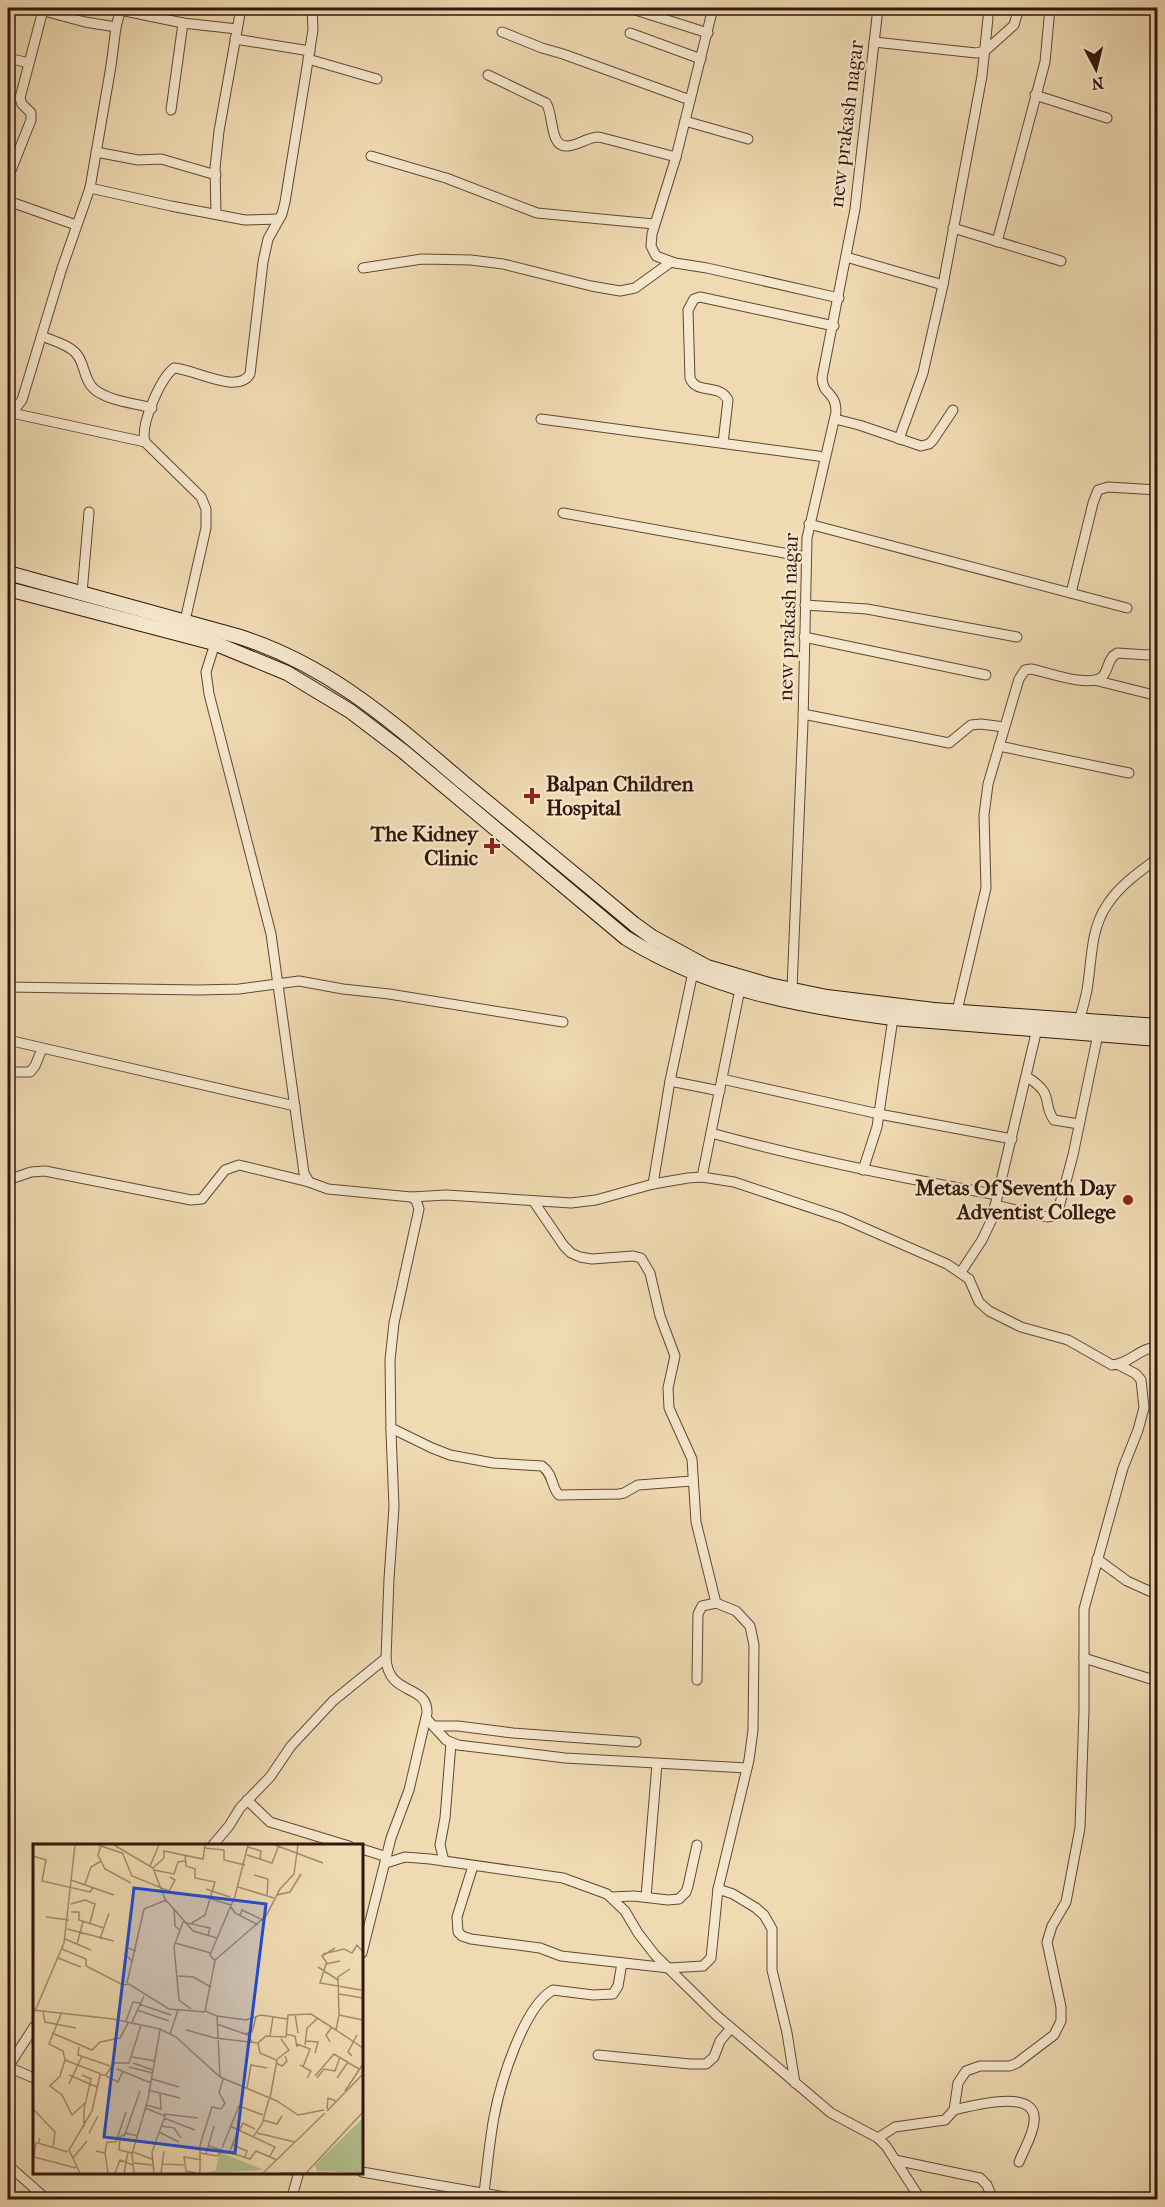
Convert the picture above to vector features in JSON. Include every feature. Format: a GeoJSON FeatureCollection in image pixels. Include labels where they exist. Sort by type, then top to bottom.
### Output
{"type":"FeatureCollection","features":[{"type":"Feature","properties":{"kind":"main road"},"geometry":{"type":"LineString","coordinates":[[8,573],[82,593],[183,628]]}},
{"type":"Feature","properties":{"kind":"main road"},"geometry":{"type":"LineString","coordinates":[[8,589],[183,628],[286,654],[356,696],[401,730],[651,937],[707,967],[742,978],[853,1001],[1037,1029],[1158,1039]]}},
{"type":"Feature","properties":{"kind":"main road"},"geometry":{"type":"LineString","coordinates":[[217,637],[287,673],[350,711],[404,752],[626,938],[660,958],[704,978],[740,989],[826,1008],[892,1018],[955,1017],[1158,1026]]}},
{"type":"Feature","properties":{"kind":"street"},"geometry":{"type":"LineString","coordinates":[[33,8],[85,22],[116,27]]}},
{"type":"Feature","properties":{"kind":"street"},"geometry":{"type":"LineString","coordinates":[[216,214],[219,131],[241,8]]}},
{"type":"Feature","properties":{"kind":"street"},"geometry":{"type":"LineString","coordinates":[[145,442],[143,428],[163,380],[174,368],[240,383],[247,380],[250,374],[263,262],[268,239],[285,202],[313,30],[312,8]]}},
{"type":"Feature","properties":{"kind":"street"},"geometry":{"type":"LineString","coordinates":[[629,8],[708,33]]}},
{"type":"Feature","properties":{"kind":"street"},"geometry":{"type":"LineString","coordinates":[[713,8],[676,157],[664,200],[654,224],[651,246],[656,256],[671,262],[839,298]]}},
{"type":"Feature","properties":{"kind":"street","name":"new prakash nagar"},"geometry":{"type":"LineString","coordinates":[[792,989],[803,714],[806,557],[809,524],[835,420],[836,402],[822,385],[822,378],[834,326],[861,164],[878,8]]}},
{"type":"Feature","properties":{"kind":"street"},"geometry":{"type":"LineString","coordinates":[[874,42],[976,53],[985,51],[1014,25],[1019,8]]}},
{"type":"Feature","properties":{"kind":"street"},"geometry":{"type":"LineString","coordinates":[[997,242],[1046,54],[1050,8]]}},
{"type":"Feature","properties":{"kind":"street"},"geometry":{"type":"LineString","coordinates":[[8,178],[31,120],[31,113],[22,104],[20,98],[44,10]]}},
{"type":"Feature","properties":{"kind":"street"},"geometry":{"type":"LineString","coordinates":[[183,628],[206,528],[206,509],[201,497],[145,442],[10,415],[22,400],[76,225],[90,188],[120,10],[183,23],[237,29]]}},
{"type":"Feature","properties":{"kind":"street"},"geometry":{"type":"LineString","coordinates":[[899,439],[923,373],[943,285],[982,76],[988,18]]}},
{"type":"Feature","properties":{"kind":"street"},"geometry":{"type":"LineString","coordinates":[[171,110],[183,23]]}},
{"type":"Feature","properties":{"kind":"street"},"geometry":{"type":"LineString","coordinates":[[502,32],[690,100]]}},
{"type":"Feature","properties":{"kind":"street"},"geometry":{"type":"LineString","coordinates":[[630,33],[701,59]]}},
{"type":"Feature","properties":{"kind":"street"},"geometry":{"type":"LineString","coordinates":[[235,39],[309,55],[377,79]]}},
{"type":"Feature","properties":{"kind":"street"},"geometry":{"type":"LineString","coordinates":[[8,58],[28,63]]}},
{"type":"Feature","properties":{"kind":"street"},"geometry":{"type":"LineString","coordinates":[[488,75],[546,103],[550,110],[555,139],[563,146],[569,147],[590,138],[599,137],[676,157]]}},
{"type":"Feature","properties":{"kind":"street"},"geometry":{"type":"LineString","coordinates":[[1035,95],[1107,118]]}},
{"type":"Feature","properties":{"kind":"street"},"geometry":{"type":"LineString","coordinates":[[685,120],[748,139]]}},
{"type":"Feature","properties":{"kind":"street"},"geometry":{"type":"LineString","coordinates":[[96,152],[138,160],[161,159],[216,175]]}},
{"type":"Feature","properties":{"kind":"street"},"geometry":{"type":"LineString","coordinates":[[371,156],[446,178],[537,213],[654,224]]}},
{"type":"Feature","properties":{"kind":"street"},"geometry":{"type":"LineString","coordinates":[[90,188],[245,220],[279,219]]}},
{"type":"Feature","properties":{"kind":"street"},"geometry":{"type":"LineString","coordinates":[[8,201],[76,225]]}},
{"type":"Feature","properties":{"kind":"street"},"geometry":{"type":"LineString","coordinates":[[953,228],[1061,261]]}},
{"type":"Feature","properties":{"kind":"street"},"geometry":{"type":"LineString","coordinates":[[846,257],[943,285]]}},
{"type":"Feature","properties":{"kind":"street"},"geometry":{"type":"LineString","coordinates":[[363,268],[422,259],[471,260],[503,264],[620,291],[635,288],[671,262]]}},
{"type":"Feature","properties":{"kind":"street"},"geometry":{"type":"LineString","coordinates":[[723,443],[728,400],[725,394],[721,391],[696,387],[690,378],[688,310],[694,299],[700,297],[834,326]]}},
{"type":"Feature","properties":{"kind":"street"},"geometry":{"type":"LineString","coordinates":[[42,336],[74,351],[79,357],[88,383],[95,391],[152,408]]}},
{"type":"Feature","properties":{"kind":"street"},"geometry":{"type":"LineString","coordinates":[[835,420],[859,425],[914,445],[929,444],[953,410]]}},
{"type":"Feature","properties":{"kind":"street"},"geometry":{"type":"LineString","coordinates":[[541,419],[825,457]]}},
{"type":"Feature","properties":{"kind":"street"},"geometry":{"type":"LineString","coordinates":[[1071,593],[1098,490],[1108,487],[1158,490]]}},
{"type":"Feature","properties":{"kind":"street"},"geometry":{"type":"LineString","coordinates":[[82,593],[89,512]]}},
{"type":"Feature","properties":{"kind":"street"},"geometry":{"type":"LineString","coordinates":[[563,513],[806,557]]}},
{"type":"Feature","properties":{"kind":"street"},"geometry":{"type":"LineString","coordinates":[[809,524],[1127,608]]}},
{"type":"Feature","properties":{"kind":"street"},"geometry":{"type":"LineString","coordinates":[[805,605],[867,609],[1017,637]]}},
{"type":"Feature","properties":{"kind":"street"},"geometry":{"type":"LineString","coordinates":[[217,637],[206,672],[209,694],[268,922],[295,1106],[301,1164],[309,1182]]}},
{"type":"Feature","properties":{"kind":"street"},"geometry":{"type":"LineString","coordinates":[[804,637],[986,675]]}},
{"type":"Feature","properties":{"kind":"street"},"geometry":{"type":"LineString","coordinates":[[1094,680],[1101,678],[1108,662],[1117,653],[1148,656],[1158,651]]}},
{"type":"Feature","properties":{"kind":"street"},"geometry":{"type":"LineString","coordinates":[[955,1017],[986,888],[986,798],[1018,679],[1025,670],[1040,671],[1078,680],[1094,680],[1158,696]]}},
{"type":"Feature","properties":{"kind":"street"},"geometry":{"type":"LineString","coordinates":[[803,714],[949,743],[971,726],[981,724],[1004,728]]}},
{"type":"Feature","properties":{"kind":"street"},"geometry":{"type":"LineString","coordinates":[[999,746],[1129,773]]}},
{"type":"Feature","properties":{"kind":"street"},"geometry":{"type":"LineString","coordinates":[[1079,1021],[1087,990],[1094,937],[1101,916],[1115,894],[1136,874],[1158,858]]}},
{"type":"Feature","properties":{"kind":"street"},"geometry":{"type":"LineString","coordinates":[[653,1184],[670,1081],[693,972]]}},
{"type":"Feature","properties":{"kind":"street"},"geometry":{"type":"LineString","coordinates":[[8,987],[239,989],[299,981],[562,1022]]}},
{"type":"Feature","properties":{"kind":"street"},"geometry":{"type":"LineString","coordinates":[[702,1177],[740,989]]}},
{"type":"Feature","properties":{"kind":"street"},"geometry":{"type":"LineString","coordinates":[[863,1170],[879,1114],[892,1018]]}},
{"type":"Feature","properties":{"kind":"street"},"geometry":{"type":"LineString","coordinates":[[961,1272],[987,1231],[1012,1139],[1037,1029]]}},
{"type":"Feature","properties":{"kind":"street"},"geometry":{"type":"LineString","coordinates":[[995,1205],[1047,1217],[1053,1216],[1058,1211],[1098,1034]]}},
{"type":"Feature","properties":{"kind":"street"},"geometry":{"type":"LineString","coordinates":[[8,1040],[295,1106]]}},
{"type":"Feature","properties":{"kind":"street"},"geometry":{"type":"LineString","coordinates":[[8,1072],[30,1072],[42,1049]]}},
{"type":"Feature","properties":{"kind":"street"},"geometry":{"type":"LineString","coordinates":[[1027,1077],[1038,1083],[1044,1091],[1054,1120],[1079,1124]]}},
{"type":"Feature","properties":{"kind":"street"},"geometry":{"type":"LineString","coordinates":[[722,1079],[879,1114],[1012,1139]]}},
{"type":"Feature","properties":{"kind":"street"},"geometry":{"type":"LineString","coordinates":[[670,1081],[720,1091]]}},
{"type":"Feature","properties":{"kind":"street"},"geometry":{"type":"LineString","coordinates":[[711,1133],[785,1154],[998,1195]]}},
{"type":"Feature","properties":{"kind":"street"},"geometry":{"type":"LineString","coordinates":[[8,1180],[31,1172],[45,1171],[190,1200],[202,1199],[225,1170],[239,1165],[309,1182],[328,1189],[411,1197],[446,1195],[534,1202],[585,1202],[653,1184],[702,1177],[734,1182],[842,1218],[890,1238],[961,1272],[969,1279],[979,1302],[997,1316],[1021,1327],[1068,1340],[1112,1365],[1119,1365],[1136,1374],[1141,1380],[1144,1408],[1138,1430],[1126,1458],[1084,1609],[1081,1816],[1066,1902],[1052,1926],[1047,1942],[1061,2007],[1061,2021],[1054,2035],[1017,2063],[1010,2066],[980,2066],[966,2071],[958,2083],[954,2110],[945,2120],[895,2127],[878,2138]]}},
{"type":"Feature","properties":{"kind":"street"},"geometry":{"type":"LineString","coordinates":[[363,1949],[396,1823],[409,1790],[428,1704],[424,1698],[396,1683],[387,1667],[386,1658],[388,1579],[394,1507],[390,1360],[394,1323],[418,1217],[416,1200],[411,1197]]}},
{"type":"Feature","properties":{"kind":"street"},"geometry":{"type":"LineString","coordinates":[[534,1202],[571,1253],[592,1259],[633,1256],[641,1258],[646,1264],[654,1284],[660,1316],[675,1356],[668,1388],[669,1408],[689,1450],[696,1522],[716,1604]]}},
{"type":"Feature","properties":{"kind":"street"},"geometry":{"type":"LineString","coordinates":[[1119,1365],[1145,1349],[1158,1347]]}},
{"type":"Feature","properties":{"kind":"street"},"geometry":{"type":"LineString","coordinates":[[391,1428],[450,1455],[493,1463],[542,1466],[554,1481],[556,1492],[559,1495],[624,1494],[638,1485],[692,1481]]}},
{"type":"Feature","properties":{"kind":"street"},"geometry":{"type":"LineString","coordinates":[[1097,1559],[1127,1581],[1158,1594]]}},
{"type":"Feature","properties":{"kind":"street"},"geometry":{"type":"LineString","coordinates":[[473,1866],[457,1917],[458,1932],[462,1936],[540,1948],[561,1956],[622,1963],[669,1968],[703,1966],[708,1963],[711,1958],[718,1889],[753,1744],[752,1635],[750,1626],[736,1611],[716,1604],[702,1606],[698,1614],[697,1680]]}},
{"type":"Feature","properties":{"kind":"street"},"geometry":{"type":"LineString","coordinates":[[213,1844],[247,1800],[270,1777],[291,1746],[333,1701],[386,1658]]}},
{"type":"Feature","properties":{"kind":"street"},"geometry":{"type":"LineString","coordinates":[[1084,1658],[1154,1680],[1158,1679]]}},
{"type":"Feature","properties":{"kind":"street"},"geometry":{"type":"LineString","coordinates":[[426,1718],[451,1743],[566,1758],[747,1768]]}},
{"type":"Feature","properties":{"kind":"street"},"geometry":{"type":"LineString","coordinates":[[435,1726],[458,1726],[636,1742]]}},
{"type":"Feature","properties":{"kind":"street"},"geometry":{"type":"LineString","coordinates":[[444,1861],[440,1845],[445,1818],[451,1743]]}},
{"type":"Feature","properties":{"kind":"street"},"geometry":{"type":"LineString","coordinates":[[646,1897],[657,1764]]}},
{"type":"Feature","properties":{"kind":"street"},"geometry":{"type":"LineString","coordinates":[[247,1800],[270,1822],[346,1844]]}},
{"type":"Feature","properties":{"kind":"street"},"geometry":{"type":"LineString","coordinates":[[611,1897],[675,1900],[682,1897],[688,1886],[697,1845]]}},
{"type":"Feature","properties":{"kind":"street"},"geometry":{"type":"LineString","coordinates":[[363,1849],[386,1860],[405,1857],[444,1861],[563,1878],[601,1890],[625,1911],[644,1942],[731,2028],[795,2084],[840,2119],[878,2138],[886,2146],[921,2199]]}},
{"type":"Feature","properties":{"kind":"street"},"geometry":{"type":"LineString","coordinates":[[718,1889],[734,1894],[756,1908],[764,1915],[772,1929],[772,1970],[787,2033],[795,2084]]}},
{"type":"Feature","properties":{"kind":"street"},"geometry":{"type":"LineString","coordinates":[[484,2196],[499,2094],[514,2050],[531,2014],[542,1999],[553,1990],[593,1995],[613,1994],[618,1986],[622,1963]]}},
{"type":"Feature","properties":{"kind":"street"},"geometry":{"type":"LineString","coordinates":[[598,2055],[706,2064],[714,2057],[720,2041],[731,2028]]}},
{"type":"Feature","properties":{"kind":"street"},"geometry":{"type":"LineString","coordinates":[[33,2029],[8,2067],[33,2078]]}},
{"type":"Feature","properties":{"kind":"street"},"geometry":{"type":"LineString","coordinates":[[954,2110],[1012,2101],[1024,2103],[1031,2108],[1034,2124],[1019,2162]]}},
{"type":"Feature","properties":{"kind":"street"},"geometry":{"type":"LineString","coordinates":[[895,2160],[980,2178],[987,2185],[993,2199]]}},
{"type":"Feature","properties":{"kind":"street"},"geometry":{"type":"LineString","coordinates":[[8,2165],[43,2196],[53,2199]]}},
{"type":"Feature","properties":{"kind":"street"},"geometry":{"type":"LineString","coordinates":[[363,2172],[484,2196],[523,2199]]}},
{"type":"Feature","properties":{"kind":"street"},"geometry":{"type":"LineString","coordinates":[[291,2199],[298,2174]]}},
{"type":"Feature","properties":{"kind":"place","name":"Balpan Children Hospital"},"geometry":{"type":"Point","coordinates":[532,796]}},
{"type":"Feature","properties":{"kind":"place","name":"The Kidney Clinic"},"geometry":{"type":"Point","coordinates":[492,846]}},
{"type":"Feature","properties":{"kind":"place","name":"Metas Of Seventh Day Adventist College"},"geometry":{"type":"Point","coordinates":[1128,1200]}}]}
